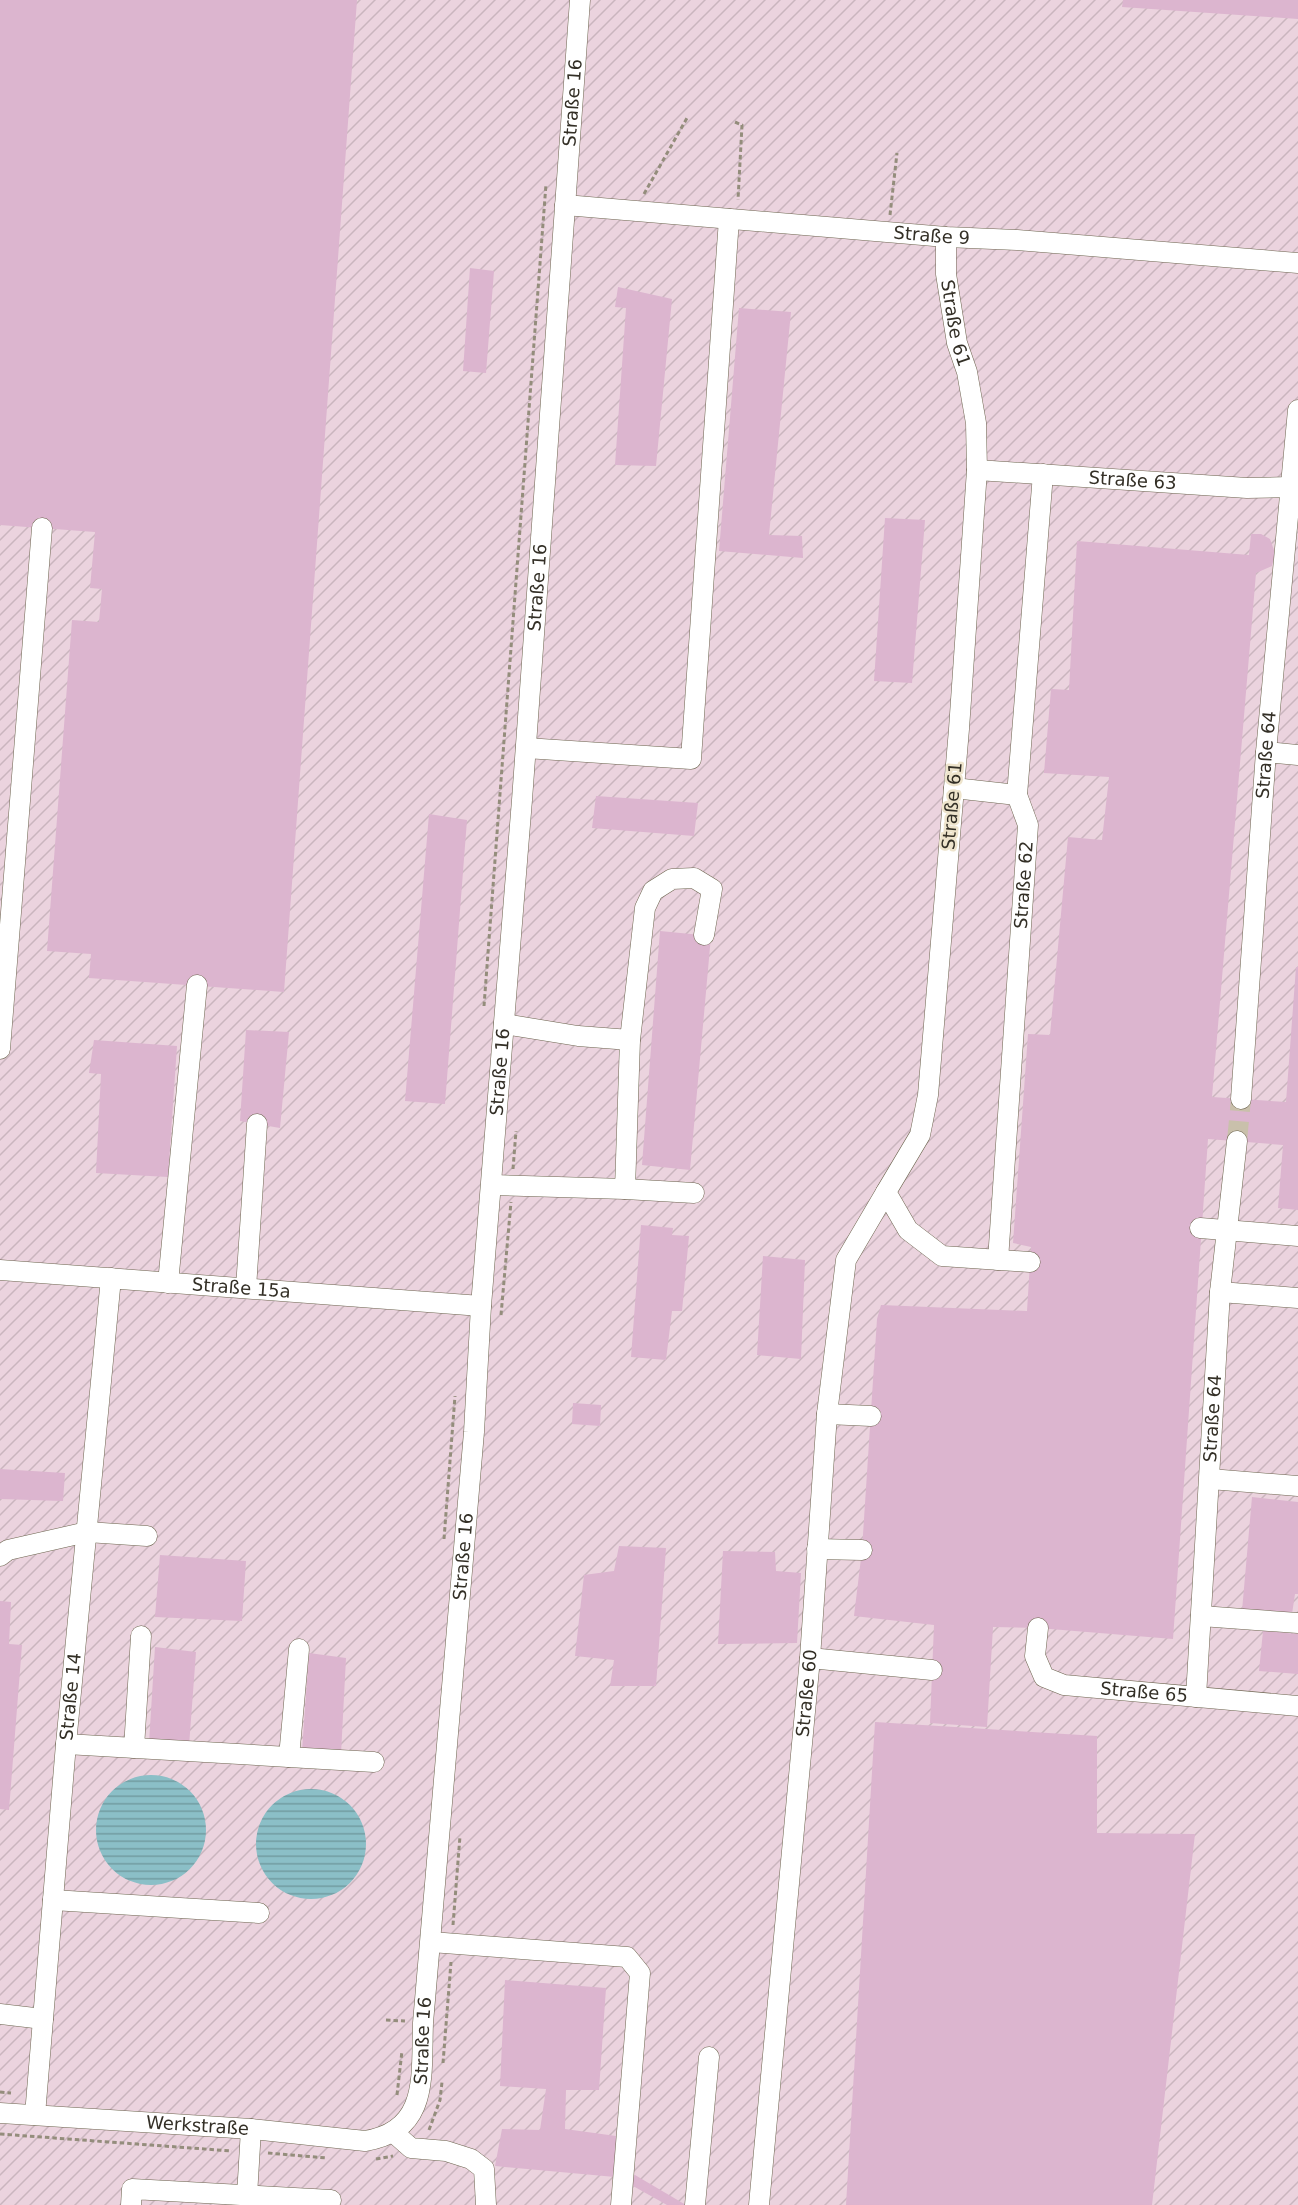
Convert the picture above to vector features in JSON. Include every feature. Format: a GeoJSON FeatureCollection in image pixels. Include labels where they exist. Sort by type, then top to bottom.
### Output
{"type":"FeatureCollection","features":[{"type":"Feature","properties":{"kind":"street","name":"Straße 16"},"geometry":{"type":"LineString","coordinates":[[394,2133],[405,2124],[414,2110],[420,2093],[423,2023],[473,1444],[481,1306],[526,748],[580,0]]}},
{"type":"Feature","properties":{"kind":"street","name":"Straße 9"},"geometry":{"type":"LineString","coordinates":[[565,206],[1298,263]]}},
{"type":"Feature","properties":{"kind":"street"},"geometry":{"type":"LineString","coordinates":[[526,748],[691,759],[733,220]]}},
{"type":"Feature","properties":{"kind":"street","name":"Straße 61"},"geometry":{"type":"LineString","coordinates":[[886,1192],[920,1135],[928,1095],[954,788],[977,470],[976,423],[967,372],[955,331],[945,274],[946,237]]}},
{"type":"Feature","properties":{"kind":"street","name":"Straße 64"},"geometry":{"type":"LineString","coordinates":[[1241,1099],[1266,752],[1298,410]]}},
{"type":"Feature","properties":{"kind":"street","name":"Straße 63"},"geometry":{"type":"LineString","coordinates":[[977,470],[1247,488],[1290,487]]}},
{"type":"Feature","properties":{"kind":"street","name":"Straße 62"},"geometry":{"type":"LineString","coordinates":[[998,1260],[1028,825],[1017,795],[1043,474]]}},
{"type":"Feature","properties":{"kind":"street"},"geometry":{"type":"LineString","coordinates":[[0,1049],[42,528]]}},
{"type":"Feature","properties":{"kind":"street"},"geometry":{"type":"LineString","coordinates":[[1266,752],[1298,755]]}},
{"type":"Feature","properties":{"kind":"street"},"geometry":{"type":"LineString","coordinates":[[954,788],[1017,795]]}},
{"type":"Feature","properties":{"kind":"street"},"geometry":{"type":"LineString","coordinates":[[625,1190],[630,1040],[645,908],[653,891],[672,879],[694,878],[712,889],[704,935]]}},
{"type":"Feature","properties":{"kind":"street"},"geometry":{"type":"LineString","coordinates":[[168,1283],[197,985]]}},
{"type":"Feature","properties":{"kind":"street"},"geometry":{"type":"LineString","coordinates":[[504,1024],[578,1036],[630,1040]]}},
{"type":"Feature","properties":{"kind":"street"},"geometry":{"type":"LineString","coordinates":[[246,1288],[256,1124]]}},
{"type":"Feature","properties":{"kind":"street","name":"Straße 64"},"geometry":{"type":"LineString","coordinates":[[1196,1697],[1220,1292],[1237,1141]]}},
{"type":"Feature","properties":{"kind":"street"},"geometry":{"type":"LineString","coordinates":[[492,1185],[694,1193]]}},
{"type":"Feature","properties":{"kind":"street"},"geometry":{"type":"LineString","coordinates":[[886,1192],[908,1230],[942,1256],[1030,1262]]}},
{"type":"Feature","properties":{"kind":"street","name":"Straße 60"},"geometry":{"type":"LineString","coordinates":[[759,2205],[810,1658],[827,1414],[846,1260],[886,1192]]}},
{"type":"Feature","properties":{"kind":"street"},"geometry":{"type":"LineString","coordinates":[[1200,1228],[1298,1236]]}},
{"type":"Feature","properties":{"kind":"street","name":"Straße 15a"},"geometry":{"type":"LineString","coordinates":[[0,1270],[481,1306]]}},
{"type":"Feature","properties":{"kind":"street","name":"Straße 14"},"geometry":{"type":"LineString","coordinates":[[35,2115],[66,1744],[111,1278]]}},
{"type":"Feature","properties":{"kind":"street"},"geometry":{"type":"LineString","coordinates":[[1220,1292],[1298,1298]]}},
{"type":"Feature","properties":{"kind":"street"},"geometry":{"type":"LineString","coordinates":[[827,1414],[871,1416]]}},
{"type":"Feature","properties":{"kind":"street"},"geometry":{"type":"LineString","coordinates":[[1209,1479],[1298,1486]]}},
{"type":"Feature","properties":{"kind":"street"},"geometry":{"type":"LineString","coordinates":[[0,1556],[8,1550],[87,1532],[147,1536]]}},
{"type":"Feature","properties":{"kind":"street"},"geometry":{"type":"LineString","coordinates":[[817,1549],[862,1550]]}},
{"type":"Feature","properties":{"kind":"street"},"geometry":{"type":"LineString","coordinates":[[1201,1616],[1298,1623]]}},
{"type":"Feature","properties":{"kind":"street","name":"Straße 65"},"geometry":{"type":"LineString","coordinates":[[1038,1628],[1035,1656],[1044,1677],[1064,1685],[1298,1707]]}},
{"type":"Feature","properties":{"kind":"street"},"geometry":{"type":"LineString","coordinates":[[134,1748],[141,1636]]}},
{"type":"Feature","properties":{"kind":"street"},"geometry":{"type":"LineString","coordinates":[[289,1757],[299,1648]]}},
{"type":"Feature","properties":{"kind":"street"},"geometry":{"type":"LineString","coordinates":[[810,1658],[932,1670]]}},
{"type":"Feature","properties":{"kind":"street"},"geometry":{"type":"LineString","coordinates":[[66,1744],[374,1762]]}},
{"type":"Feature","properties":{"kind":"street"},"geometry":{"type":"LineString","coordinates":[[53,1900],[258,1913]]}},
{"type":"Feature","properties":{"kind":"street"},"geometry":{"type":"LineString","coordinates":[[431,1942],[627,1957],[640,1973],[621,2205]]}},
{"type":"Feature","properties":{"kind":"street"},"geometry":{"type":"LineString","coordinates":[[0,2014],[43,2019]]}},
{"type":"Feature","properties":{"kind":"street"},"geometry":{"type":"LineString","coordinates":[[695,2205],[709,2057]]}},
{"type":"Feature","properties":{"kind":"street","name":"Werkstraße"},"geometry":{"type":"LineString","coordinates":[[0,2113],[251,2128],[365,2141],[381,2139],[394,2133]]}},
{"type":"Feature","properties":{"kind":"street"},"geometry":{"type":"LineString","coordinates":[[247,2196],[251,2128]]}},
{"type":"Feature","properties":{"kind":"street"},"geometry":{"type":"LineString","coordinates":[[394,2133],[411,2148],[454,2154],[471,2159],[484,2169],[486,2205]]}},
{"type":"Feature","properties":{"kind":"street"},"geometry":{"type":"LineString","coordinates":[[131,2205],[132,2189],[331,2200]]}},
{"type":"Feature","properties":{"kind":"path"},"geometry":{"type":"LineString","coordinates":[[635,211],[687,118]]}},
{"type":"Feature","properties":{"kind":"path"},"geometry":{"type":"LineString","coordinates":[[733,220],[742,125],[735,122]]}},
{"type":"Feature","properties":{"kind":"path"},"geometry":{"type":"LineString","coordinates":[[888,232],[897,153]]}},
{"type":"Feature","properties":{"kind":"path"},"geometry":{"type":"LineString","coordinates":[[484,1010],[532,347],[547,174]]}},
{"type":"Feature","properties":{"kind":"path"},"geometry":{"type":"LineString","coordinates":[[444,1543],[456,1388]]}},
{"type":"Feature","properties":{"kind":"path"},"geometry":{"type":"LineString","coordinates":[[405,2021],[406,2012]]}},
{"type":"Feature","properties":{"kind":"path"},"geometry":{"type":"LineString","coordinates":[[396,2101],[402,2044]]}},
{"type":"Feature","properties":{"kind":"path"},"geometry":{"type":"LineString","coordinates":[[0,2092],[37,2095]]}},
{"type":"Feature","properties":{"kind":"shaded area"},"geometry":{"type":"Polygon","coordinates":[[[0,0],[1298,0],[1298,2205],[0,2205],[0,0]]]}},
{"type":"Feature","properties":{"kind":"water"},"geometry":{"type":"Polygon","coordinates":[[[151,1775],[172,1779],[190,1791],[202,1809],[206,1830],[202,1851],[190,1869],[172,1881],[151,1885],[130,1881],[112,1869],[100,1851],[96,1830],[100,1809],[112,1791],[130,1779],[151,1775]]]}},
{"type":"Feature","properties":{"kind":"water"},"geometry":{"type":"Polygon","coordinates":[[[311,1789],[332,1793],[350,1805],[362,1823],[366,1844],[362,1865],[350,1883],[332,1895],[311,1899],[290,1895],[272,1883],[260,1865],[256,1844],[260,1823],[272,1805],[290,1793],[311,1789]]]}},
{"type":"Feature","properties":{"kind":"building"},"geometry":{"type":"Polygon","coordinates":[[[0,0],[357,0],[284,992],[89,978],[91,954],[47,951],[72,620],[99,622],[102,589],[90,588],[95,532],[0,525],[0,0]]]}},
{"type":"Feature","properties":{"kind":"building"},"geometry":{"type":"Polygon","coordinates":[[[1123,0],[1298,0],[1298,19],[1122,7],[1123,0]]]}},
{"type":"Feature","properties":{"kind":"building"},"geometry":{"type":"Polygon","coordinates":[[[470,268],[494,271],[486,373],[463,371],[470,268]]]}},
{"type":"Feature","properties":{"kind":"building"},"geometry":{"type":"Polygon","coordinates":[[[618,287],[672,299],[656,466],[615,465],[626,308],[615,307],[618,287]]]}},
{"type":"Feature","properties":{"kind":"building"},"geometry":{"type":"Polygon","coordinates":[[[739,308],[791,312],[769,535],[802,536],[803,558],[719,551],[739,308]]]}},
{"type":"Feature","properties":{"kind":"building"},"geometry":{"type":"Polygon","coordinates":[[[885,518],[925,520],[912,683],[874,681],[885,518]]]}},
{"type":"Feature","properties":{"kind":"building"},"geometry":{"type":"Polygon","coordinates":[[[1251,534],[1261,534],[1270,539],[1275,553],[1272,566],[1256,573],[1212,1097],[1286,1102],[1296,967],[1298,967],[1298,1210],[1278,1208],[1283,1145],[1208,1139],[1173,1639],[1038,1628],[993,1627],[987,1727],[930,1723],[934,1625],[854,1616],[862,1550],[877,1319],[881,1305],[1027,1311],[1031,1247],[1013,1243],[1028,1034],[1050,1035],[1068,837],[1102,840],[1109,777],[1044,773],[1051,689],[1069,690],[1077,541],[1249,555],[1251,534]]]}},
{"type":"Feature","properties":{"kind":"building"},"geometry":{"type":"Polygon","coordinates":[[[596,796],[698,803],[694,836],[592,828],[596,796]]]}},
{"type":"Feature","properties":{"kind":"building"},"geometry":{"type":"Polygon","coordinates":[[[429,814],[467,820],[445,1104],[405,1101],[429,814]]]}},
{"type":"Feature","properties":{"kind":"building"},"geometry":{"type":"Polygon","coordinates":[[[660,931],[711,936],[690,1170],[642,1165],[660,931]]]}},
{"type":"Feature","properties":{"kind":"building"},"geometry":{"type":"Polygon","coordinates":[[[246,1030],[289,1032],[280,1128],[240,1121],[246,1030]]]}},
{"type":"Feature","properties":{"kind":"building"},"geometry":{"type":"Polygon","coordinates":[[[94,1040],[177,1046],[168,1177],[96,1173],[101,1074],[89,1073],[94,1040]]]}},
{"type":"Feature","properties":{"kind":"building"},"geometry":{"type":"Polygon","coordinates":[[[641,1225],[673,1228],[672,1235],[689,1236],[682,1311],[672,1311],[666,1360],[631,1357],[641,1225]]]}},
{"type":"Feature","properties":{"kind":"building"},"geometry":{"type":"Polygon","coordinates":[[[763,1256],[805,1260],[801,1359],[757,1355],[763,1256]]]}},
{"type":"Feature","properties":{"kind":"building"},"geometry":{"type":"Polygon","coordinates":[[[573,1403],[601,1405],[600,1426],[572,1424],[573,1403]]]}},
{"type":"Feature","properties":{"kind":"building"},"geometry":{"type":"Polygon","coordinates":[[[0,1469],[65,1473],[63,1501],[0,1499],[0,1469]]]}},
{"type":"Feature","properties":{"kind":"building"},"geometry":{"type":"Polygon","coordinates":[[[1252,1497],[1298,1502],[1298,1594],[1295,1594],[1292,1614],[1242,1611],[1252,1497]]]}},
{"type":"Feature","properties":{"kind":"building"},"geometry":{"type":"Polygon","coordinates":[[[619,1546],[666,1548],[656,1686],[610,1686],[614,1660],[575,1656],[584,1575],[614,1571],[619,1546]]]}},
{"type":"Feature","properties":{"kind":"building"},"geometry":{"type":"Polygon","coordinates":[[[723,1551],[775,1552],[776,1571],[801,1573],[797,1643],[718,1644],[723,1551]]]}},
{"type":"Feature","properties":{"kind":"building"},"geometry":{"type":"Polygon","coordinates":[[[160,1555],[246,1561],[242,1621],[155,1617],[160,1555]]]}},
{"type":"Feature","properties":{"kind":"building"},"geometry":{"type":"Polygon","coordinates":[[[0,1601],[11,1602],[9,1644],[22,1645],[9,1810],[0,1809],[0,1601]]]}},
{"type":"Feature","properties":{"kind":"building"},"geometry":{"type":"Polygon","coordinates":[[[1263,1631],[1298,1634],[1298,1674],[1259,1671],[1263,1631]]]}},
{"type":"Feature","properties":{"kind":"building"},"geometry":{"type":"Polygon","coordinates":[[[155,1647],[196,1652],[189,1746],[149,1743],[155,1647]]]}},
{"type":"Feature","properties":{"kind":"building"},"geometry":{"type":"Polygon","coordinates":[[[309,1653],[346,1658],[341,1754],[302,1751],[309,1653]]]}},
{"type":"Feature","properties":{"kind":"building"},"geometry":{"type":"Polygon","coordinates":[[[875,1722],[1097,1736],[1097,1833],[1195,1834],[1152,2205],[846,2205],[875,1722]]]}},
{"type":"Feature","properties":{"kind":"building"},"geometry":{"type":"Polygon","coordinates":[[[505,1980],[606,1988],[599,2090],[566,2090],[565,2129],[616,2136],[615,2177],[495,2166],[502,2129],[540,2130],[546,2089],[500,2086],[505,1980]]]}},
{"type":"Feature","properties":{"kind":"building"},"geometry":{"type":"Polygon","coordinates":[[[618,2165],[686,2205],[667,2205],[617,2177],[618,2165]]]}},
{"type":"Feature","properties":{"kind":"tunnel"},"geometry":{"type":"LineString","coordinates":[[1237,1141],[1241,1099]]}}]}
